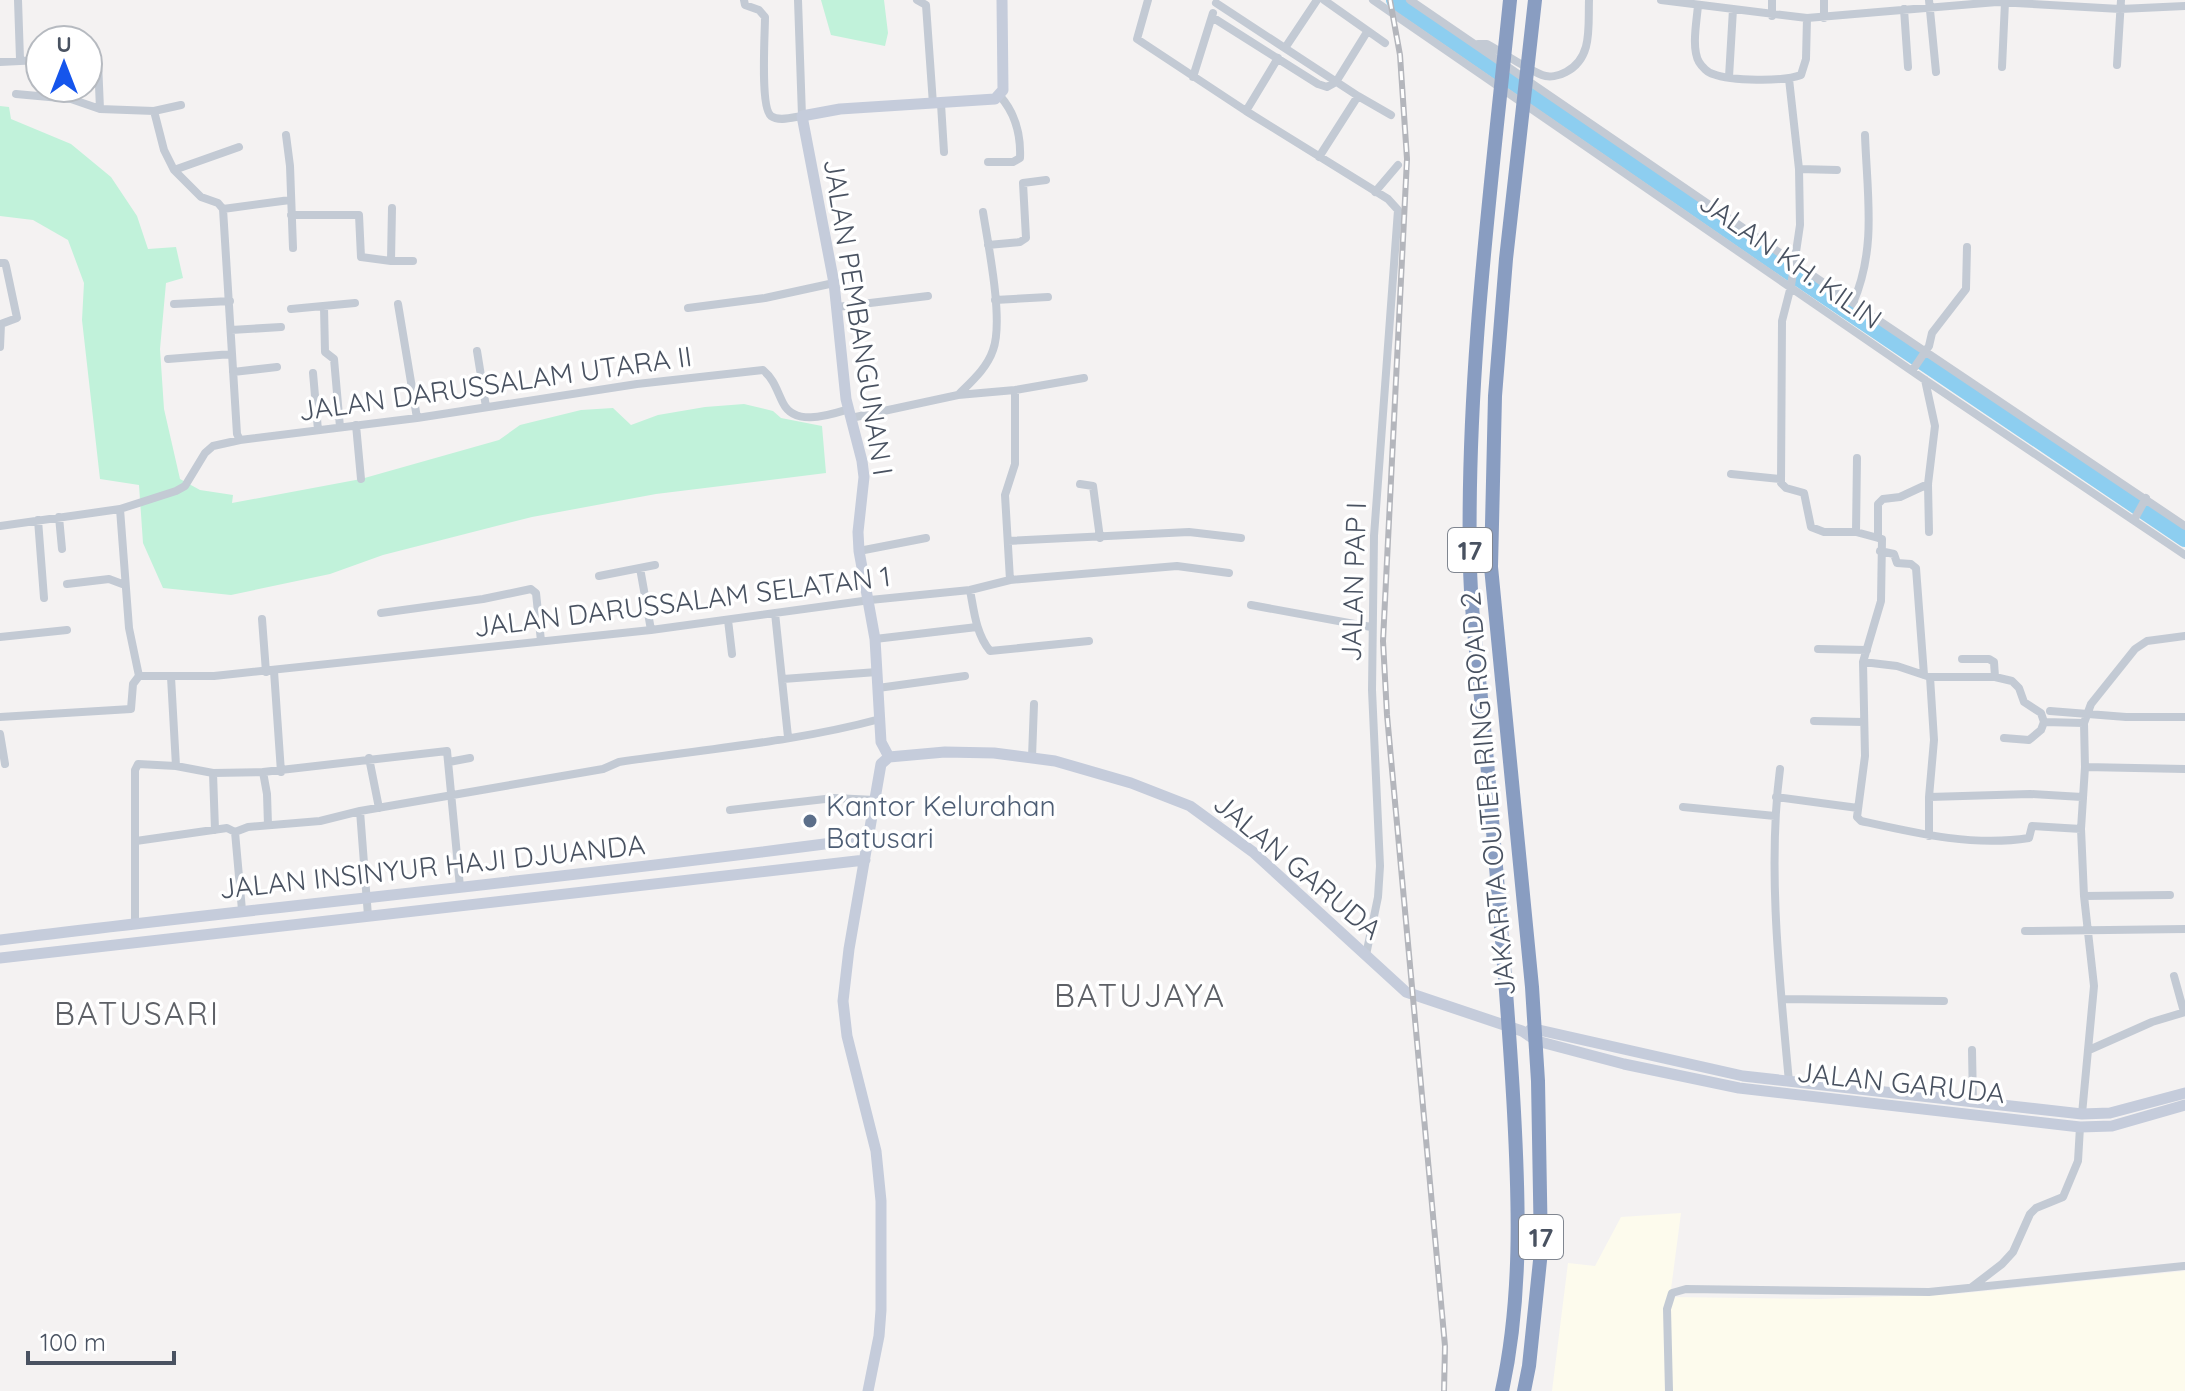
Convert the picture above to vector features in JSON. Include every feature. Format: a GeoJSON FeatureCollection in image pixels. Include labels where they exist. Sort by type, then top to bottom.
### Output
{"type":"FeatureCollection","features":[{"type":"Feature","properties":{"kind":"highway","name":"JAKARTA OUTER RING ROAD 2"},"geometry":{"type":"LineString","coordinates":[[1502,1391],[1508,1362],[1519,1249],[1506,991],[1470,568],[1473,395],[1482,256],[1510,0]]}},
{"type":"Feature","properties":{"kind":"highway","name":"JAKARTA OUTER RING ROAD 2"},"geometry":{"type":"LineString","coordinates":[[1524,1391],[1541,1251],[1538,1081],[1532,987],[1491,567],[1495,396],[1506,259],[1535,0]]}},
{"type":"Feature","properties":{"kind":"main road"},"geometry":{"type":"LineString","coordinates":[[802,116],[840,109],[979,102],[1000,96],[1004,65],[1002,0]]}},
{"type":"Feature","properties":{"kind":"main road","name":"JALAN PEMBANGUNAN I"},"geometry":{"type":"LineString","coordinates":[[802,116],[834,283],[843,379],[862,461],[864,477],[859,551],[875,639],[881,742],[889,757]]}},
{"type":"Feature","properties":{"kind":"main road","name":"JALAN GARUDA"},"geometry":{"type":"LineString","coordinates":[[889,757],[945,752],[1032,757],[1131,783],[1190,806],[1253,852],[1406,992],[1522,1031],[1537,1041],[1624,1064],[1741,1082],[2081,1121],[2185,1093]]}},
{"type":"Feature","properties":{"kind":"main road"},"geometry":{"type":"LineString","coordinates":[[868,1391],[881,1310],[881,1201],[876,1151],[847,1036],[843,1001],[881,764],[889,757]]}},
{"type":"Feature","properties":{"kind":"main road","name":"JALAN INSINYUR HAJI DJUANDA"},"geometry":{"type":"LineString","coordinates":[[0,940],[242,910],[688,862],[870,838]]}},
{"type":"Feature","properties":{"kind":"main road","name":"JALAN INSINYUR HAJI DJUANDA"},"geometry":{"type":"LineString","coordinates":[[0,958],[865,860]]}},
{"type":"Feature","properties":{"kind":"main road"},"geometry":{"type":"LineString","coordinates":[[33,936],[41,953]]}},
{"type":"Feature","properties":{"kind":"main road"},"geometry":{"type":"LineString","coordinates":[[27,954],[33,936]]}},
{"type":"Feature","properties":{"kind":"main road","name":"JALAN GARUDA"},"geometry":{"type":"LineString","coordinates":[[1522,1031],[1539,1030],[1628,1050],[1741,1082],[1789,1082],[1902,1100]]}},
{"type":"Feature","properties":{"kind":"main road"},"geometry":{"type":"LineString","coordinates":[[1624,1064],[1628,1050]]}},
{"type":"Feature","properties":{"kind":"main road","name":"JALAN GARUDA"},"geometry":{"type":"LineString","coordinates":[[1943,1105],[1973,1102],[2112,1126],[2185,1105]]}},
{"type":"Feature","properties":{"kind":"street"},"geometry":{"type":"LineString","coordinates":[[18,0],[20,59]]}},
{"type":"Feature","properties":{"kind":"street"},"geometry":{"type":"LineString","coordinates":[[744,0],[745,5],[759,10],[765,17],[765,98],[768,113],[779,119],[802,116],[798,0]]}},
{"type":"Feature","properties":{"kind":"street"},"geometry":{"type":"LineString","coordinates":[[917,0],[926,5],[944,152]]}},
{"type":"Feature","properties":{"kind":"street"},"geometry":{"type":"LineString","coordinates":[[1148,0],[1137,39],[1193,77],[1375,192],[1398,165]]}},
{"type":"Feature","properties":{"kind":"street"},"geometry":{"type":"LineString","coordinates":[[1285,48],[1317,0]]}},
{"type":"Feature","properties":{"kind":"street"},"geometry":{"type":"LineString","coordinates":[[1324,0],[1385,43]]}},
{"type":"Feature","properties":{"kind":"street","name":"JALAN KH. KILIN"},"geometry":{"type":"LineString","coordinates":[[1373,0],[1792,282],[2185,526]]}},
{"type":"Feature","properties":{"kind":"street"},"geometry":{"type":"LineString","coordinates":[[1478,45],[1487,44],[1543,76],[1563,74],[1584,56],[1588,43],[1589,0]]}},
{"type":"Feature","properties":{"kind":"street"},"geometry":{"type":"LineString","coordinates":[[1668,0],[1772,16],[1807,18],[1929,3],[1999,1],[2185,6]]}},
{"type":"Feature","properties":{"kind":"street"},"geometry":{"type":"LineString","coordinates":[[1772,0],[1772,16]]}},
{"type":"Feature","properties":{"kind":"street"},"geometry":{"type":"LineString","coordinates":[[1824,0],[1824,18]]}},
{"type":"Feature","properties":{"kind":"street"},"geometry":{"type":"LineString","coordinates":[[1999,1],[2002,67]]}},
{"type":"Feature","properties":{"kind":"street"},"geometry":{"type":"LineString","coordinates":[[1193,77],[1216,2],[1391,115]]}},
{"type":"Feature","properties":{"kind":"street","name":"JALAN KH. KILIN"},"geometry":{"type":"LineString","coordinates":[[1414,2],[1853,303],[1919,361],[1925,380],[2136,518],[2185,555]]}},
{"type":"Feature","properties":{"kind":"street"},"geometry":{"type":"LineString","coordinates":[[1929,3],[1936,72]]}},
{"type":"Feature","properties":{"kind":"street"},"geometry":{"type":"LineString","coordinates":[[2117,65],[2120,4]]}},
{"type":"Feature","properties":{"kind":"street"},"geometry":{"type":"LineString","coordinates":[[1698,5],[1696,54],[1699,62],[1709,74],[1729,77],[1789,79],[1801,75],[1807,18]]}},
{"type":"Feature","properties":{"kind":"street"},"geometry":{"type":"LineString","coordinates":[[1905,6],[1908,67]]}},
{"type":"Feature","properties":{"kind":"street"},"geometry":{"type":"LineString","coordinates":[[1729,77],[1733,9]]}},
{"type":"Feature","properties":{"kind":"street"},"geometry":{"type":"LineString","coordinates":[[1212,17],[1324,86],[1336,82],[1367,32]]}},
{"type":"Feature","properties":{"kind":"street"},"geometry":{"type":"LineString","coordinates":[[1246,111],[1278,58]]}},
{"type":"Feature","properties":{"kind":"street"},"geometry":{"type":"LineString","coordinates":[[0,62],[24,59]]}},
{"type":"Feature","properties":{"kind":"street"},"geometry":{"type":"LineString","coordinates":[[1789,79],[1799,169],[1800,225],[1792,282],[1782,321],[1780,479],[1786,488],[1804,493],[1811,527],[1824,532],[1856,532],[1882,539],[1881,601],[1863,662],[1865,756],[1857,817],[1861,821],[1929,836],[2008,842],[2029,838],[2032,826],[2081,829]]}},
{"type":"Feature","properties":{"kind":"street"},"geometry":{"type":"LineString","coordinates":[[16,94],[24,95]]}},
{"type":"Feature","properties":{"kind":"street"},"geometry":{"type":"LineString","coordinates":[[988,162],[1013,162],[1020,158],[1017,124],[1009,106],[1000,96]]}},
{"type":"Feature","properties":{"kind":"street"},"geometry":{"type":"LineString","coordinates":[[1319,157],[1358,96]]}},
{"type":"Feature","properties":{"kind":"street"},"geometry":{"type":"LineString","coordinates":[[86,104],[100,109],[154,111],[181,105]]}},
{"type":"Feature","properties":{"kind":"street"},"geometry":{"type":"LineString","coordinates":[[100,104],[100,109]]}},
{"type":"Feature","properties":{"kind":"street"},"geometry":{"type":"LineString","coordinates":[[154,111],[164,150],[174,170],[201,197],[218,203],[223,209],[237,434],[240,440]]}},
{"type":"Feature","properties":{"kind":"street"},"geometry":{"type":"LineString","coordinates":[[286,135],[293,248]]}},
{"type":"Feature","properties":{"kind":"street"},"geometry":{"type":"LineString","coordinates":[[1853,303],[1869,252],[1865,135]]}},
{"type":"Feature","properties":{"kind":"street"},"geometry":{"type":"LineString","coordinates":[[174,170],[239,147]]}},
{"type":"Feature","properties":{"kind":"street"},"geometry":{"type":"LineString","coordinates":[[1799,169],[1837,170]]}},
{"type":"Feature","properties":{"kind":"street"},"geometry":{"type":"LineString","coordinates":[[988,245],[1023,241],[1027,235],[1023,183],[1046,180]]}},
{"type":"Feature","properties":{"kind":"street","name":"JALAN PAP I"},"geometry":{"type":"LineString","coordinates":[[1366,955],[1378,897],[1380,866],[1371,627],[1374,536],[1398,210],[1388,199],[1375,192]]}},
{"type":"Feature","properties":{"kind":"street"},"geometry":{"type":"LineString","coordinates":[[223,209],[290,200]]}},
{"type":"Feature","properties":{"kind":"street"},"geometry":{"type":"LineString","coordinates":[[391,261],[392,208]]}},
{"type":"Feature","properties":{"kind":"street"},"geometry":{"type":"LineString","coordinates":[[958,395],[988,361],[995,347],[995,300],[983,212]]}},
{"type":"Feature","properties":{"kind":"street"},"geometry":{"type":"LineString","coordinates":[[291,215],[359,215],[361,257],[413,261]]}},
{"type":"Feature","properties":{"kind":"street"},"geometry":{"type":"LineString","coordinates":[[1919,361],[1932,333],[1966,289],[1967,247]]}},
{"type":"Feature","properties":{"kind":"street"},"geometry":{"type":"LineString","coordinates":[[0,263],[5,263],[17,318],[1,324],[0,347]]}},
{"type":"Feature","properties":{"kind":"street"},"geometry":{"type":"LineString","coordinates":[[688,308],[765,298],[834,283]]}},
{"type":"Feature","properties":{"kind":"street"},"geometry":{"type":"LineString","coordinates":[[837,307],[928,296]]}},
{"type":"Feature","properties":{"kind":"street"},"geometry":{"type":"LineString","coordinates":[[995,300],[1048,297]]}},
{"type":"Feature","properties":{"kind":"street"},"geometry":{"type":"LineString","coordinates":[[174,304],[230,301]]}},
{"type":"Feature","properties":{"kind":"street"},"geometry":{"type":"LineString","coordinates":[[291,309],[355,303]]}},
{"type":"Feature","properties":{"kind":"street"},"geometry":{"type":"LineString","coordinates":[[398,304],[417,418]]}},
{"type":"Feature","properties":{"kind":"street"},"geometry":{"type":"LineString","coordinates":[[324,307],[325,352],[334,359],[340,427]]}},
{"type":"Feature","properties":{"kind":"street"},"geometry":{"type":"LineString","coordinates":[[231,330],[281,327]]}},
{"type":"Feature","properties":{"kind":"street"},"geometry":{"type":"LineString","coordinates":[[477,351],[486,407]]}},
{"type":"Feature","properties":{"kind":"street"},"geometry":{"type":"LineString","coordinates":[[168,359],[232,354]]}},
{"type":"Feature","properties":{"kind":"street"},"geometry":{"type":"LineString","coordinates":[[233,372],[277,367]]}},
{"type":"Feature","properties":{"kind":"street","name":"JALAN DARUSSALAM UTARA II"},"geometry":{"type":"LineString","coordinates":[[0,526],[120,509],[176,491],[185,486],[205,453],[213,446],[637,384],[763,370],[770,376],[785,409],[798,416],[850,414]]}},
{"type":"Feature","properties":{"kind":"street"},"geometry":{"type":"LineString","coordinates":[[313,373],[318,430]]}},
{"type":"Feature","properties":{"kind":"street"},"geometry":{"type":"LineString","coordinates":[[850,414],[1084,378]]}},
{"type":"Feature","properties":{"kind":"street"},"geometry":{"type":"LineString","coordinates":[[1925,380],[1935,426],[1928,484],[1929,532]]}},
{"type":"Feature","properties":{"kind":"street"},"geometry":{"type":"LineString","coordinates":[[1010,580],[1005,495],[1015,464],[1015,390]]}},
{"type":"Feature","properties":{"kind":"street"},"geometry":{"type":"LineString","coordinates":[[356,425],[361,479]]}},
{"type":"Feature","properties":{"kind":"street"},"geometry":{"type":"LineString","coordinates":[[1856,532],[1857,458]]}},
{"type":"Feature","properties":{"kind":"street"},"geometry":{"type":"LineString","coordinates":[[1731,474],[1780,479]]}},
{"type":"Feature","properties":{"kind":"street"},"geometry":{"type":"LineString","coordinates":[[1080,484],[1093,486],[1100,538]]}},
{"type":"Feature","properties":{"kind":"street"},"geometry":{"type":"LineString","coordinates":[[1878,538],[1878,504],[1883,499],[1900,497],[1928,484]]}},
{"type":"Feature","properties":{"kind":"street"},"geometry":{"type":"LineString","coordinates":[[2136,518],[2145,501]]}},
{"type":"Feature","properties":{"kind":"street"},"geometry":{"type":"LineString","coordinates":[[0,717],[131,709],[133,684],[139,676],[129,628],[120,509]]}},
{"type":"Feature","properties":{"kind":"street"},"geometry":{"type":"LineString","coordinates":[[59,517],[62,549]]}},
{"type":"Feature","properties":{"kind":"street"},"geometry":{"type":"LineString","coordinates":[[38,520],[44,598]]}},
{"type":"Feature","properties":{"kind":"street"},"geometry":{"type":"LineString","coordinates":[[1008,541],[1189,532],[1241,538]]}},
{"type":"Feature","properties":{"kind":"street"},"geometry":{"type":"LineString","coordinates":[[859,551],[926,538]]}},
{"type":"Feature","properties":{"kind":"street"},"geometry":{"type":"LineString","coordinates":[[1880,551],[1890,551],[1897,563],[1911,564],[1916,568],[1934,740],[1929,836]]}},
{"type":"Feature","properties":{"kind":"street"},"geometry":{"type":"LineString","coordinates":[[599,576],[655,565]]}},
{"type":"Feature","properties":{"kind":"street","name":"JALAN DARUSSALAM SELATAN 1"},"geometry":{"type":"LineString","coordinates":[[139,676],[270,671],[651,630],[870,600],[970,590],[1010,580],[1177,566],[1229,573]]}},
{"type":"Feature","properties":{"kind":"street"},"geometry":{"type":"LineString","coordinates":[[640,568],[651,630]]}},
{"type":"Feature","properties":{"kind":"street"},"geometry":{"type":"LineString","coordinates":[[67,584],[109,579],[125,585]]}},
{"type":"Feature","properties":{"kind":"street"},"geometry":{"type":"LineString","coordinates":[[381,613],[531,589],[536,593],[541,641]]}},
{"type":"Feature","properties":{"kind":"street"},"geometry":{"type":"LineString","coordinates":[[970,590],[977,627],[990,651],[1089,641]]}},
{"type":"Feature","properties":{"kind":"street"},"geometry":{"type":"LineString","coordinates":[[1251,605],[1371,627]]}},
{"type":"Feature","properties":{"kind":"street"},"geometry":{"type":"LineString","coordinates":[[775,613],[788,737]]}},
{"type":"Feature","properties":{"kind":"street"},"geometry":{"type":"LineString","coordinates":[[262,619],[281,772]]}},
{"type":"Feature","properties":{"kind":"street"},"geometry":{"type":"LineString","coordinates":[[728,620],[732,654]]}},
{"type":"Feature","properties":{"kind":"street"},"geometry":{"type":"LineString","coordinates":[[875,639],[977,627]]}},
{"type":"Feature","properties":{"kind":"street"},"geometry":{"type":"LineString","coordinates":[[0,637],[67,630]]}},
{"type":"Feature","properties":{"kind":"street"},"geometry":{"type":"LineString","coordinates":[[1971,1288],[2013,1252],[2030,1214],[2036,1208],[2063,1197],[2078,1161],[2094,986],[2084,896],[2081,829],[2085,718],[2135,649],[2147,641],[2185,636]]}},
{"type":"Feature","properties":{"kind":"street"},"geometry":{"type":"LineString","coordinates":[[1818,649],[1867,650]]}},
{"type":"Feature","properties":{"kind":"street"},"geometry":{"type":"LineString","coordinates":[[1962,659],[1989,659],[1994,662],[1995,677]]}},
{"type":"Feature","properties":{"kind":"street"},"geometry":{"type":"LineString","coordinates":[[1863,662],[1897,666],[1927,676],[1995,677],[2012,681],[2019,688],[2024,702],[2041,713],[2044,722],[2037,736],[2029,740],[2004,738]]}},
{"type":"Feature","properties":{"kind":"street"},"geometry":{"type":"LineString","coordinates":[[783,679],[877,672]]}},
{"type":"Feature","properties":{"kind":"street"},"geometry":{"type":"LineString","coordinates":[[878,688],[965,676]]}},
{"type":"Feature","properties":{"kind":"street"},"geometry":{"type":"LineString","coordinates":[[171,677],[176,766]]}},
{"type":"Feature","properties":{"kind":"street"},"geometry":{"type":"LineString","coordinates":[[1032,757],[1034,704]]}},
{"type":"Feature","properties":{"kind":"street"},"geometry":{"type":"LineString","coordinates":[[2050,711],[2085,718]]}},
{"type":"Feature","properties":{"kind":"street"},"geometry":{"type":"LineString","coordinates":[[2044,722],[2085,718],[2185,717]]}},
{"type":"Feature","properties":{"kind":"street"},"geometry":{"type":"LineString","coordinates":[[136,841],[227,828],[235,832],[268,825],[320,821],[360,811],[603,769],[619,762],[788,737],[880,719]]}},
{"type":"Feature","properties":{"kind":"street"},"geometry":{"type":"LineString","coordinates":[[1814,721],[1864,722]]}},
{"type":"Feature","properties":{"kind":"street"},"geometry":{"type":"LineString","coordinates":[[0,734],[5,764]]}},
{"type":"Feature","properties":{"kind":"street"},"geometry":{"type":"LineString","coordinates":[[135,923],[135,768],[140,764],[176,766],[213,773],[281,772],[443,750],[448,752],[460,887]]}},
{"type":"Feature","properties":{"kind":"street"},"geometry":{"type":"LineString","coordinates":[[369,758],[379,808]]}},
{"type":"Feature","properties":{"kind":"street"},"geometry":{"type":"LineString","coordinates":[[449,762],[470,758]]}},
{"type":"Feature","properties":{"kind":"street"},"geometry":{"type":"LineString","coordinates":[[2085,767],[2185,769]]}},
{"type":"Feature","properties":{"kind":"street"},"geometry":{"type":"LineString","coordinates":[[1780,769],[1775,816],[1775,882],[1789,1082]]}},
{"type":"Feature","properties":{"kind":"street"},"geometry":{"type":"LineString","coordinates":[[263,772],[268,825]]}},
{"type":"Feature","properties":{"kind":"street"},"geometry":{"type":"LineString","coordinates":[[213,773],[215,830]]}},
{"type":"Feature","properties":{"kind":"street"},"geometry":{"type":"LineString","coordinates":[[1929,797],[2030,794],[2082,797]]}},
{"type":"Feature","properties":{"kind":"street"},"geometry":{"type":"LineString","coordinates":[[1776,797],[1858,808]]}},
{"type":"Feature","properties":{"kind":"street"},"geometry":{"type":"LineString","coordinates":[[730,810],[834,798],[875,800]]}},
{"type":"Feature","properties":{"kind":"street"},"geometry":{"type":"LineString","coordinates":[[1683,807],[1775,816]]}},
{"type":"Feature","properties":{"kind":"street"},"geometry":{"type":"LineString","coordinates":[[360,811],[368,916]]}},
{"type":"Feature","properties":{"kind":"street"},"geometry":{"type":"LineString","coordinates":[[235,832],[242,910]]}},
{"type":"Feature","properties":{"kind":"street"},"geometry":{"type":"LineString","coordinates":[[2084,896],[2170,895]]}},
{"type":"Feature","properties":{"kind":"street"},"geometry":{"type":"LineString","coordinates":[[2025,931],[2185,929]]}},
{"type":"Feature","properties":{"kind":"street"},"geometry":{"type":"LineString","coordinates":[[2089,1050],[2152,1022],[2184,1012],[2174,976]]}},
{"type":"Feature","properties":{"kind":"street"},"geometry":{"type":"LineString","coordinates":[[1782,999],[1944,1001]]}},
{"type":"Feature","properties":{"kind":"street"},"geometry":{"type":"LineString","coordinates":[[1972,1050],[1973,1102]]}},
{"type":"Feature","properties":{"kind":"street"},"geometry":{"type":"LineString","coordinates":[[1669,1391],[1667,1309],[1672,1293],[1686,1289],[1929,1292],[2184,1266]]}},
{"type":"Feature","properties":{"kind":"shaded area"},"geometry":{"type":"Polygon","coordinates":[[[1681,1213],[1670,1297],[1820,1299],[1956,1294],[2185,1271],[2185,1391],[1552,1391],[1568,1263],[1595,1266],[1621,1217],[1681,1213]]]}},
{"type":"Feature","properties":{"kind":"green space"},"geometry":{"type":"Polygon","coordinates":[[[821,0],[884,0],[888,33],[885,46],[831,35],[821,0]]]}},
{"type":"Feature","properties":{"kind":"green space"},"geometry":{"type":"Polygon","coordinates":[[[0,106],[9,107],[11,119],[71,144],[111,177],[137,216],[148,249],[176,247],[183,278],[166,283],[160,349],[164,409],[180,479],[200,490],[233,495],[232,503],[361,479],[499,440],[520,425],[581,410],[613,408],[631,425],[658,415],[744,404],[773,411],[781,418],[822,426],[826,473],[656,494],[532,517],[383,555],[330,574],[231,595],[163,588],[143,543],[139,485],[100,479],[82,320],[84,283],[68,240],[33,220],[0,216],[0,106]]]}},
{"type":"Feature","properties":{"kind":"waterway"},"geometry":{"type":"LineString","coordinates":[[1395,0],[2185,538]]}},
{"type":"Feature","properties":{"kind":"railway"},"geometry":{"type":"LineString","coordinates":[[1390,0],[1400,55],[1407,159],[1383,641],[1387,715],[1445,1346],[1444,1391]]}},
{"type":"Feature","properties":{"kind":"place","name":"Kantor Kelurahan Batusari"},"geometry":{"type":"Point","coordinates":[810,821]}},
{"type":"Feature","properties":{"kind":"district","name":"BATUJAYA"},"geometry":{"type":"Point","coordinates":[1140,995]}},
{"type":"Feature","properties":{"kind":"district","name":"BATUSARI"},"geometry":{"type":"Point","coordinates":[137,1013]}}]}
